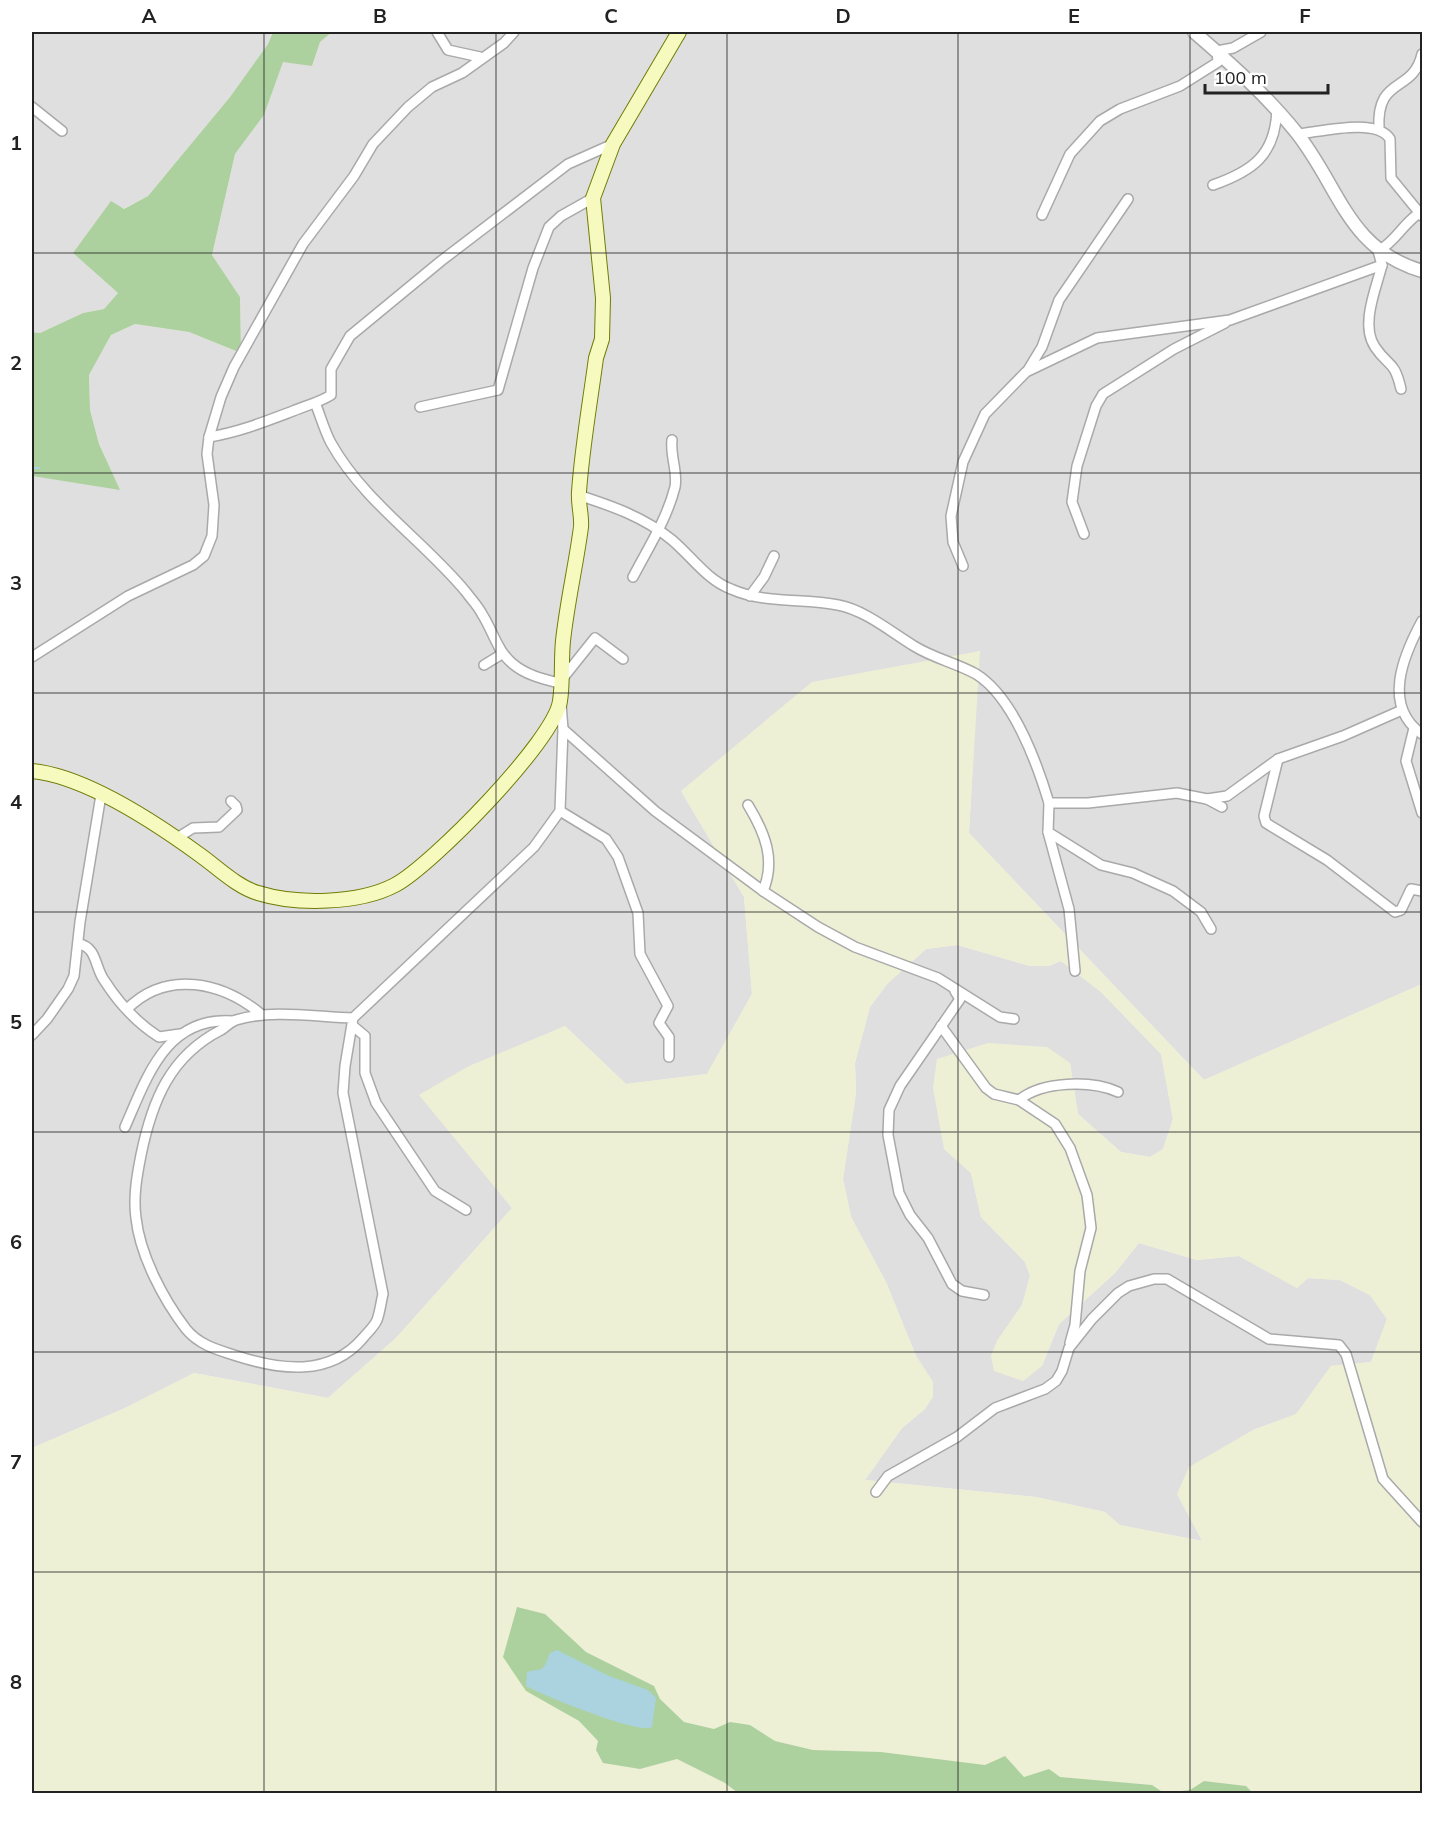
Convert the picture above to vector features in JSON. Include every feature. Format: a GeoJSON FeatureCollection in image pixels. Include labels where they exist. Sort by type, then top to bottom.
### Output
{"type":"FeatureCollection","features":[{"type":"Feature","properties":{"kind":"main road"},"geometry":{"type":"LineString","coordinates":[[32,771],[63,776],[88,786],[177,838],[256,893],[284,899],[324,900],[371,894],[394,885],[417,871],[492,798],[534,749],[560,701],[559,683],[569,591],[581,524],[578,495],[596,358],[602,339],[603,298],[593,198],[613,144],[679,32]]}},
{"type":"Feature","properties":{"kind":"street"},"geometry":{"type":"LineString","coordinates":[[437,32],[448,50],[480,57]]}},
{"type":"Feature","properties":{"kind":"street"},"geometry":{"type":"LineString","coordinates":[[32,657],[128,596],[193,565],[204,556],[212,536],[214,505],[207,454],[208,437],[234,367],[303,244],[354,176],[373,144],[412,103],[432,87],[462,73],[480,57],[504,43],[514,32]]}},
{"type":"Feature","properties":{"kind":"street"},"geometry":{"type":"LineString","coordinates":[[1194,32],[1217,51],[1298,134],[1354,225],[1378,251],[1403,265],[1422,271]]}},
{"type":"Feature","properties":{"kind":"street"},"geometry":{"type":"LineString","coordinates":[[1217,51],[1233,48],[1262,32]]}},
{"type":"Feature","properties":{"kind":"street"},"geometry":{"type":"LineString","coordinates":[[1042,215],[1070,154],[1100,121],[1120,109],[1165,93],[1192,80],[1218,62],[1217,51]]}},
{"type":"Feature","properties":{"kind":"street"},"geometry":{"type":"LineString","coordinates":[[1379,129],[1380,107],[1387,91],[1410,78],[1420,63],[1422,54]]}},
{"type":"Feature","properties":{"kind":"street"},"geometry":{"type":"LineString","coordinates":[[32,107],[62,131]]}},
{"type":"Feature","properties":{"kind":"street"},"geometry":{"type":"LineString","coordinates":[[1213,185],[1257,164],[1276,133],[1277,110]]}},
{"type":"Feature","properties":{"kind":"street"},"geometry":{"type":"LineString","coordinates":[[1298,134],[1354,127],[1379,129],[1389,139],[1391,178],[1420,215],[1403,227],[1394,242],[1378,251]]}},
{"type":"Feature","properties":{"kind":"street"},"geometry":{"type":"LineString","coordinates":[[208,437],[250,429],[302,407],[316,405],[331,395],[331,369],[350,336],[425,274],[568,164],[613,144]]}},
{"type":"Feature","properties":{"kind":"street"},"geometry":{"type":"LineString","coordinates":[[420,407],[498,390],[533,268],[549,227],[561,216],[593,198]]}},
{"type":"Feature","properties":{"kind":"street"},"geometry":{"type":"LineString","coordinates":[[963,566],[953,542],[951,516],[963,462],[985,414],[1026,372],[1042,347],[1059,300],[1128,199]]}},
{"type":"Feature","properties":{"kind":"street"},"geometry":{"type":"LineString","coordinates":[[1378,251],[1382,265],[1370,316],[1370,336],[1380,355],[1397,370],[1401,389]]}},
{"type":"Feature","properties":{"kind":"street"},"geometry":{"type":"LineString","coordinates":[[1084,534],[1072,502],[1077,466],[1096,406],[1103,394],[1174,349],[1230,321],[1382,265]]}},
{"type":"Feature","properties":{"kind":"street"},"geometry":{"type":"LineString","coordinates":[[1026,372],[1097,338],[1230,321]]}},
{"type":"Feature","properties":{"kind":"street"},"geometry":{"type":"LineString","coordinates":[[316,405],[330,442],[342,460],[366,490],[435,561],[451,574],[482,614],[501,654],[484,665]]}},
{"type":"Feature","properties":{"kind":"street"},"geometry":{"type":"LineString","coordinates":[[633,577],[659,530],[675,487],[670,451],[672,440]]}},
{"type":"Feature","properties":{"kind":"street"},"geometry":{"type":"LineString","coordinates":[[578,495],[634,515],[659,530],[711,577],[729,589],[750,596],[816,601],[855,609],[929,655],[974,673],[992,688],[1025,739],[1049,802],[1048,832],[1069,909],[1075,971]]}},
{"type":"Feature","properties":{"kind":"street"},"geometry":{"type":"LineString","coordinates":[[750,596],[764,577],[774,556]]}},
{"type":"Feature","properties":{"kind":"street"},"geometry":{"type":"LineString","coordinates":[[1422,621],[1402,664],[1399,682],[1402,710],[1414,728],[1422,734]]}},
{"type":"Feature","properties":{"kind":"street"},"geometry":{"type":"LineString","coordinates":[[499,647],[515,666],[540,679],[559,683],[595,638],[623,659]]}},
{"type":"Feature","properties":{"kind":"street"},"geometry":{"type":"LineString","coordinates":[[233,1020],[200,1041],[179,1063],[157,1097],[146,1132],[136,1181],[136,1217],[148,1260],[168,1302],[192,1336],[214,1349],[259,1363],[303,1369],[330,1363],[358,1344],[376,1322],[383,1294],[343,1093],[353,1022],[534,847],[561,811],[563,729],[560,701]]}},
{"type":"Feature","properties":{"kind":"street"},"geometry":{"type":"LineString","coordinates":[[1207,799],[1227,796],[1278,759],[1343,736],[1402,710]]}},
{"type":"Feature","properties":{"kind":"street"},"geometry":{"type":"LineString","coordinates":[[1414,728],[1406,761],[1422,813]]}},
{"type":"Feature","properties":{"kind":"street"},"geometry":{"type":"LineString","coordinates":[[563,729],[655,811],[763,891],[855,947],[938,978],[986,1010],[1000,1017],[1014,1019]]}},
{"type":"Feature","properties":{"kind":"street"},"geometry":{"type":"LineString","coordinates":[[1278,759],[1264,816],[1266,823],[1327,860],[1395,912],[1401,910],[1411,889],[1422,891]]}},
{"type":"Feature","properties":{"kind":"street"},"geometry":{"type":"LineString","coordinates":[[1049,802],[1088,803],[1177,793],[1207,799],[1222,807]]}},
{"type":"Feature","properties":{"kind":"street"},"geometry":{"type":"LineString","coordinates":[[32,1035],[47,1019],[68,989],[79,944],[80,922],[101,795]]}},
{"type":"Feature","properties":{"kind":"street"},"geometry":{"type":"LineString","coordinates":[[177,838],[193,828],[219,827],[237,810],[231,801]]}},
{"type":"Feature","properties":{"kind":"street"},"geometry":{"type":"LineString","coordinates":[[748,805],[769,854],[771,868],[763,891]]}},
{"type":"Feature","properties":{"kind":"street"},"geometry":{"type":"LineString","coordinates":[[561,811],[606,839],[618,857],[638,913],[640,954],[668,1006],[659,1023],[669,1037],[669,1057]]}},
{"type":"Feature","properties":{"kind":"street"},"geometry":{"type":"LineString","coordinates":[[1048,832],[1101,865],[1133,873],[1173,891],[1201,912],[1211,929]]}},
{"type":"Feature","properties":{"kind":"street"},"geometry":{"type":"LineString","coordinates":[[79,944],[84,945],[93,954],[103,980],[127,1009],[159,1037],[180,1034],[209,1022],[262,1015],[353,1022],[365,1036],[365,1073],[376,1103],[435,1191],[466,1210]]}},
{"type":"Feature","properties":{"kind":"street"},"geometry":{"type":"LineString","coordinates":[[127,1009],[153,990],[184,984],[200,985],[246,1001],[262,1015]]}},
{"type":"Feature","properties":{"kind":"street"},"geometry":{"type":"LineString","coordinates":[[954,989],[960,999],[900,1086],[889,1110],[888,1135],[899,1193],[910,1215],[928,1238],[952,1284],[962,1291],[984,1295]]}},
{"type":"Feature","properties":{"kind":"street"},"geometry":{"type":"LineString","coordinates":[[876,1492],[888,1476],[957,1437],[995,1408],[1046,1389],[1062,1371],[1075,1324],[1080,1271],[1091,1228],[1087,1195],[1070,1148],[1055,1124],[1019,1100],[994,1094],[986,1088],[941,1026]]}},
{"type":"Feature","properties":{"kind":"street"},"geometry":{"type":"LineString","coordinates":[[125,1127],[147,1073],[180,1034]]}},
{"type":"Feature","properties":{"kind":"street"},"geometry":{"type":"LineString","coordinates":[[1019,1100],[1035,1089],[1060,1085],[1101,1086],[1118,1092]]}},
{"type":"Feature","properties":{"kind":"street"},"geometry":{"type":"LineString","coordinates":[[1069,1348],[1092,1319],[1118,1293],[1129,1286],[1154,1278],[1167,1279],[1269,1339],[1339,1345],[1346,1354],[1383,1479],[1422,1522]]}},
{"type":"Feature","properties":{"kind":"shaded area"},"geometry":{"type":"Polygon","coordinates":[[[32,32],[273,32],[268,44],[230,97],[148,196],[123,209],[73,253],[118,293],[104,309],[83,313],[40,333],[32,332],[32,32]]]}},
{"type":"Feature","properties":{"kind":"shaded area"},"geometry":{"type":"Polygon","coordinates":[[[332,32],[1422,32],[1422,984],[1204,1080],[969,833],[979,651],[681,791],[744,897],[752,994],[707,1074],[626,1084],[565,1026],[420,1095],[512,1208],[396,1338],[328,1398],[194,1373],[125,1408],[32,1448],[32,476],[119,489],[99,444],[90,410],[89,375],[111,335],[135,324],[189,332],[241,353],[240,297],[212,255],[235,154],[264,115],[283,61],[312,66],[320,42],[332,32]]]}},
{"type":"Feature","properties":{"kind":"shaded area"},"geometry":{"type":"Polygon","coordinates":[[[957,945],[1030,966],[1049,966],[1061,961],[1101,992],[1161,1054],[1173,1119],[1163,1149],[1150,1157],[1121,1152],[1078,1114],[1070,1063],[944,1149],[971,1173],[981,1217],[1025,1262],[1030,1276],[1022,1305],[997,1341],[1042,1366],[1059,1324],[1115,1273],[1139,1243],[1197,1260],[1239,1256],[1297,1288],[1308,1278],[1340,1280],[1370,1295],[1387,1319],[1371,1362],[1331,1366],[1297,1414],[1253,1430],[1177,1494],[1203,1541],[1119,1525],[1105,1512],[1036,1497],[865,1480],[902,1428],[925,1409],[933,1382],[916,1356],[886,1282],[851,1217],[843,1179],[856,1093],[855,1063],[870,1007],[887,984],[926,949],[957,945]]]}},
{"type":"Feature","properties":{"kind":"green space"},"geometry":{"type":"Polygon","coordinates":[[[273,32],[332,32],[320,42],[312,66],[283,62],[264,115],[235,154],[212,255],[240,297],[241,353],[189,332],[135,324],[111,335],[89,375],[90,410],[99,444],[120,490],[32,476],[32,332],[40,333],[83,313],[104,309],[118,293],[73,253],[111,201],[124,209],[148,196],[230,97],[268,44],[273,32]]]}},
{"type":"Feature","properties":{"kind":"green space"},"geometry":{"type":"Polygon","coordinates":[[[980,651],[969,833],[1204,1080],[1422,984],[1422,1793],[1253,1793],[1246,1786],[1205,1781],[1190,1790],[1164,1793],[1152,1785],[1060,1777],[1049,1769],[1024,1777],[1005,1756],[985,1765],[881,1752],[813,1750],[775,1741],[750,1725],[730,1722],[714,1729],[684,1722],[660,1699],[654,1686],[586,1652],[545,1614],[526,1691],[579,1721],[598,1741],[640,1769],[677,1759],[725,1783],[738,1793],[32,1793],[32,1448],[125,1408],[194,1373],[328,1398],[396,1338],[512,1208],[419,1095],[469,1066],[565,1026],[626,1084],[707,1074],[752,994],[744,897],[681,791],[812,682],[980,651]],[[957,945],[926,949],[887,984],[870,1007],[855,1063],[856,1093],[843,1179],[851,1217],[886,1282],[916,1356],[933,1382],[933,1397],[925,1409],[902,1428],[865,1480],[1036,1497],[1105,1512],[1120,1525],[1202,1541],[1177,1494],[1189,1467],[1253,1430],[1296,1414],[1331,1366],[1371,1362],[1387,1319],[1370,1295],[1340,1280],[1308,1278],[1297,1288],[1239,1256],[1197,1260],[1139,1243],[1115,1273],[1059,1324],[1042,1366],[1023,1381],[994,1371],[991,1356],[997,1341],[1022,1305],[1030,1276],[1025,1262],[981,1217],[971,1173],[944,1149],[933,1088],[937,1059],[988,1043],[1047,1047],[1070,1063],[1078,1114],[1121,1152],[1150,1157],[1163,1149],[1173,1119],[1161,1054],[1101,992],[1061,961],[1049,966],[1030,966],[957,945]]]}},
{"type":"Feature","properties":{"kind":"green space"},"geometry":{"type":"Polygon","coordinates":[[[517,1607],[545,1614],[586,1652],[654,1686],[660,1699],[684,1722],[714,1729],[730,1722],[750,1725],[775,1741],[813,1750],[881,1752],[985,1765],[1005,1756],[1024,1777],[1049,1769],[1060,1777],[1152,1785],[1164,1793],[738,1793],[725,1783],[677,1759],[640,1769],[603,1763],[596,1750],[598,1741],[579,1721],[526,1691],[503,1657],[517,1607]]]}},
{"type":"Feature","properties":{"kind":"green space"},"geometry":{"type":"Polygon","coordinates":[[[1204,1781],[1246,1786],[1253,1793],[1164,1793],[1190,1790],[1204,1781]]]}},
{"type":"Feature","properties":{"kind":"water"},"geometry":{"type":"Polygon","coordinates":[[[557,1650],[609,1676],[648,1690],[656,1698],[652,1727],[644,1728],[611,1720],[526,1686],[527,1672],[542,1669],[550,1653],[557,1650]]]}},
{"type":"Feature","properties":{"kind":"waterway"},"geometry":{"type":"LineString","coordinates":[[32,468],[39,468]]}}]}
